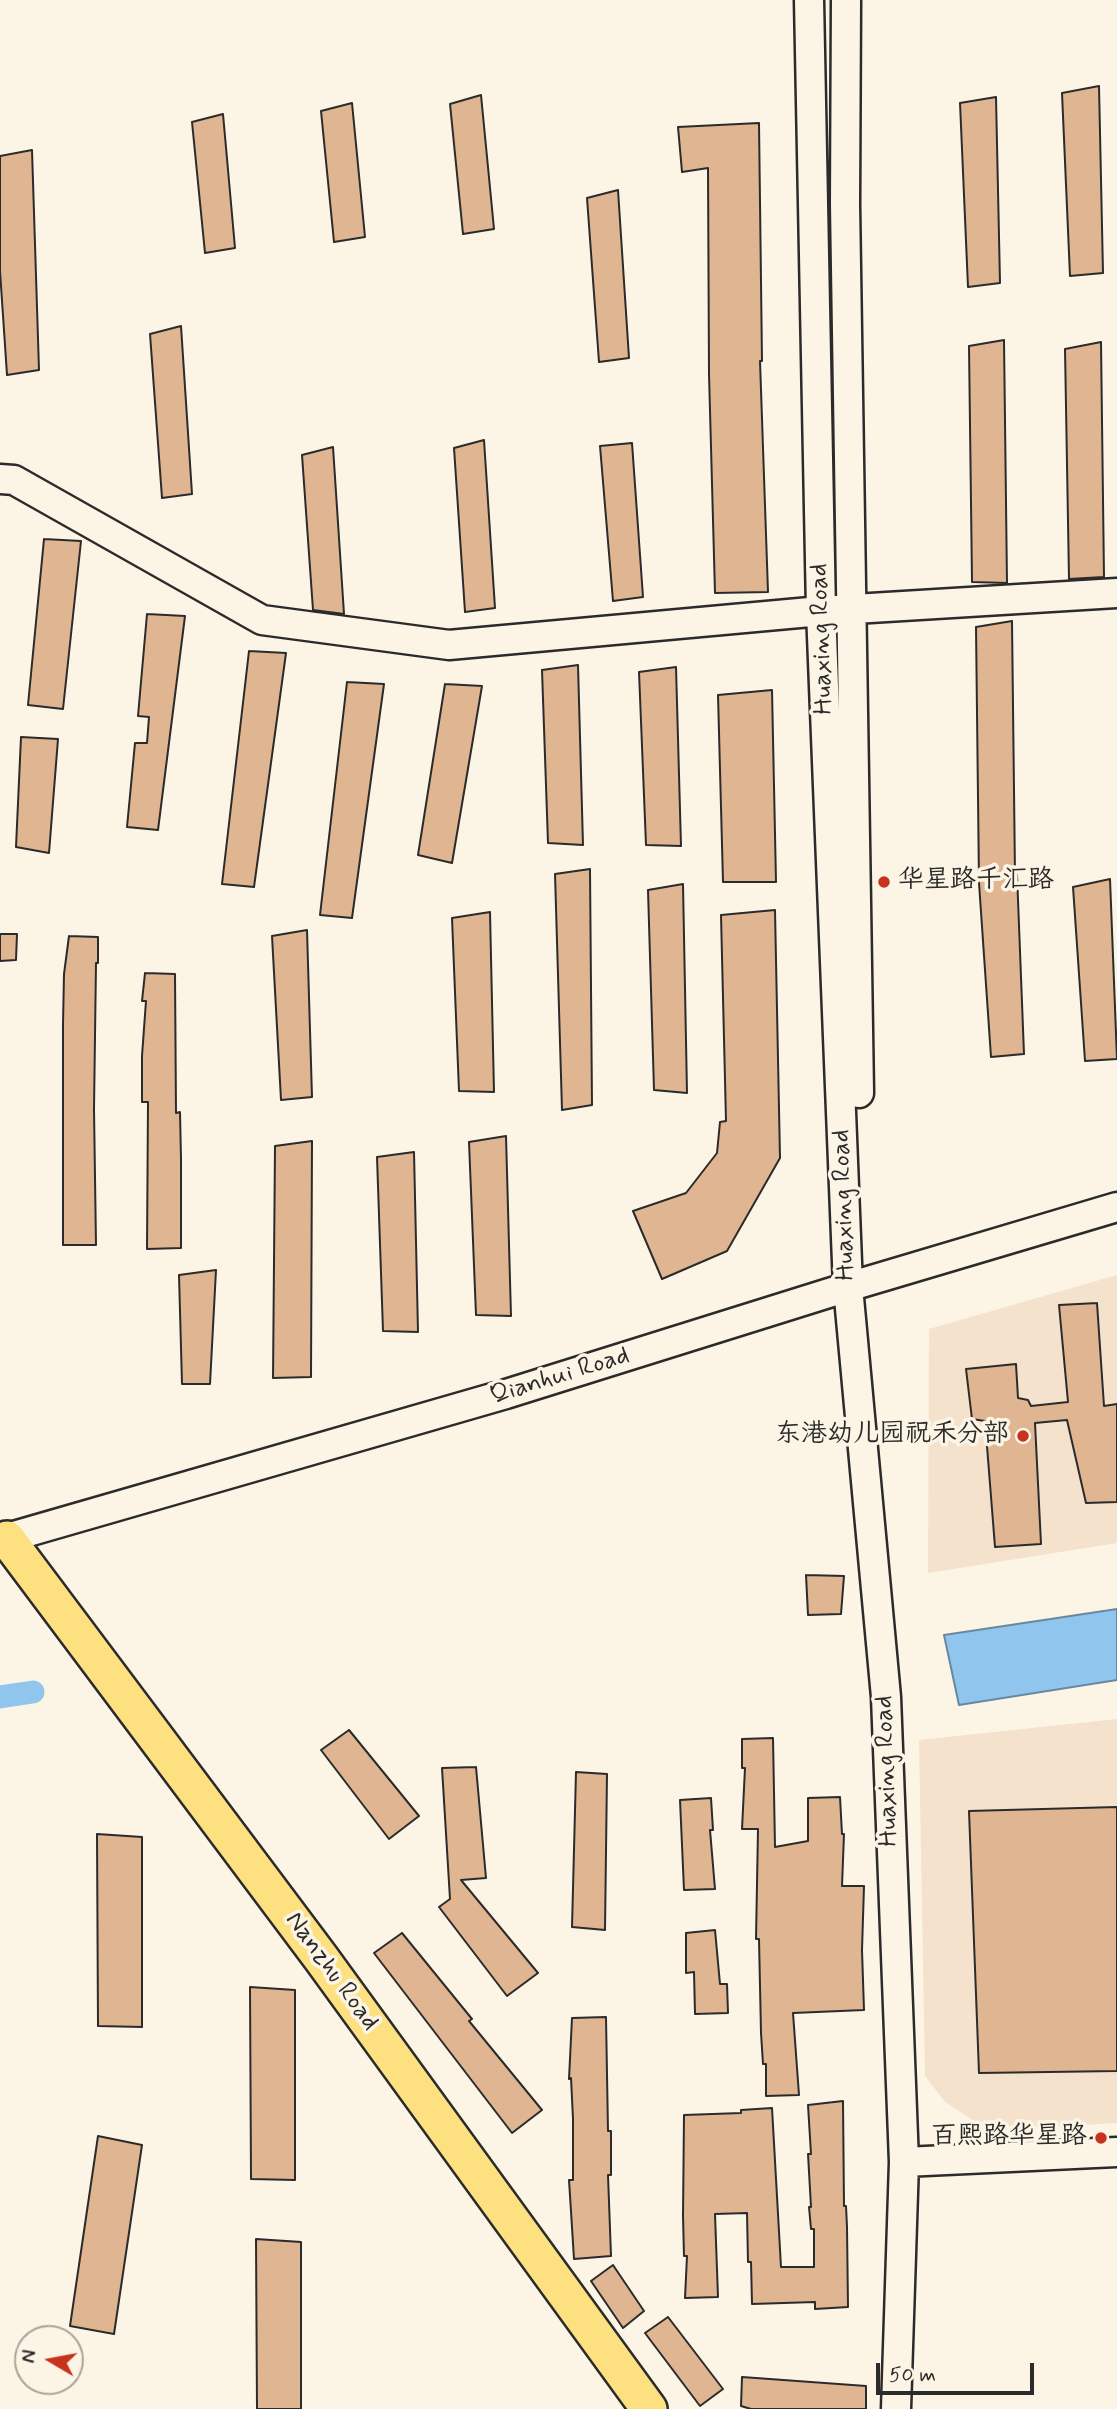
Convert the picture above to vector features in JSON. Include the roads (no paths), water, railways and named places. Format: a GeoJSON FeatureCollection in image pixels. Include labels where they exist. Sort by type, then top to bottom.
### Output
{"type":"FeatureCollection","features":[{"type":"Feature","properties":{"kind":"main road","name":"Nanzhu Road"},"geometry":{"type":"LineString","coordinates":[[3,1539],[313,1947],[649,2409]]}},
{"type":"Feature","properties":{"kind":"street","name":"Huaxing Road"},"geometry":{"type":"LineString","coordinates":[[808,0],[821,611],[848,1287],[886,1697],[904,2162],[896,2409]]}},
{"type":"Feature","properties":{"kind":"street"},"geometry":{"type":"LineString","coordinates":[[846,0],[845,204],[862,1217],[848,1287]]}},
{"type":"Feature","properties":{"kind":"street"},"geometry":{"type":"LineString","coordinates":[[0,478],[14,480],[262,620],[449,645],[821,611],[1117,593]]}},
{"type":"Feature","properties":{"kind":"street","name":"Qianhui Road"},"geometry":{"type":"LineString","coordinates":[[3,1539],[506,1394],[848,1287],[1117,1207]]}},
{"type":"Feature","properties":{"kind":"street"},"geometry":{"type":"LineString","coordinates":[[904,2162],[1117,2151]]}},
{"type":"Feature","properties":{"kind":"water"},"geometry":{"type":"Polygon","coordinates":[[[1117,1609],[1117,1680],[959,1705],[944,1635],[1117,1609]]]}},
{"type":"Feature","properties":{"kind":"waterway"},"geometry":{"type":"LineString","coordinates":[[0,1697],[33,1692]]}},
{"type":"Feature","properties":{"kind":"place","name":"华星路千汇路"},"geometry":{"type":"Point","coordinates":[884,882]}},
{"type":"Feature","properties":{"kind":"place","name":"东港幼儿园祝禾分部"},"geometry":{"type":"Point","coordinates":[1023,1436]}},
{"type":"Feature","properties":{"kind":"place","name":"百熙路华星路"},"geometry":{"type":"Point","coordinates":[1101,2138]}}]}
